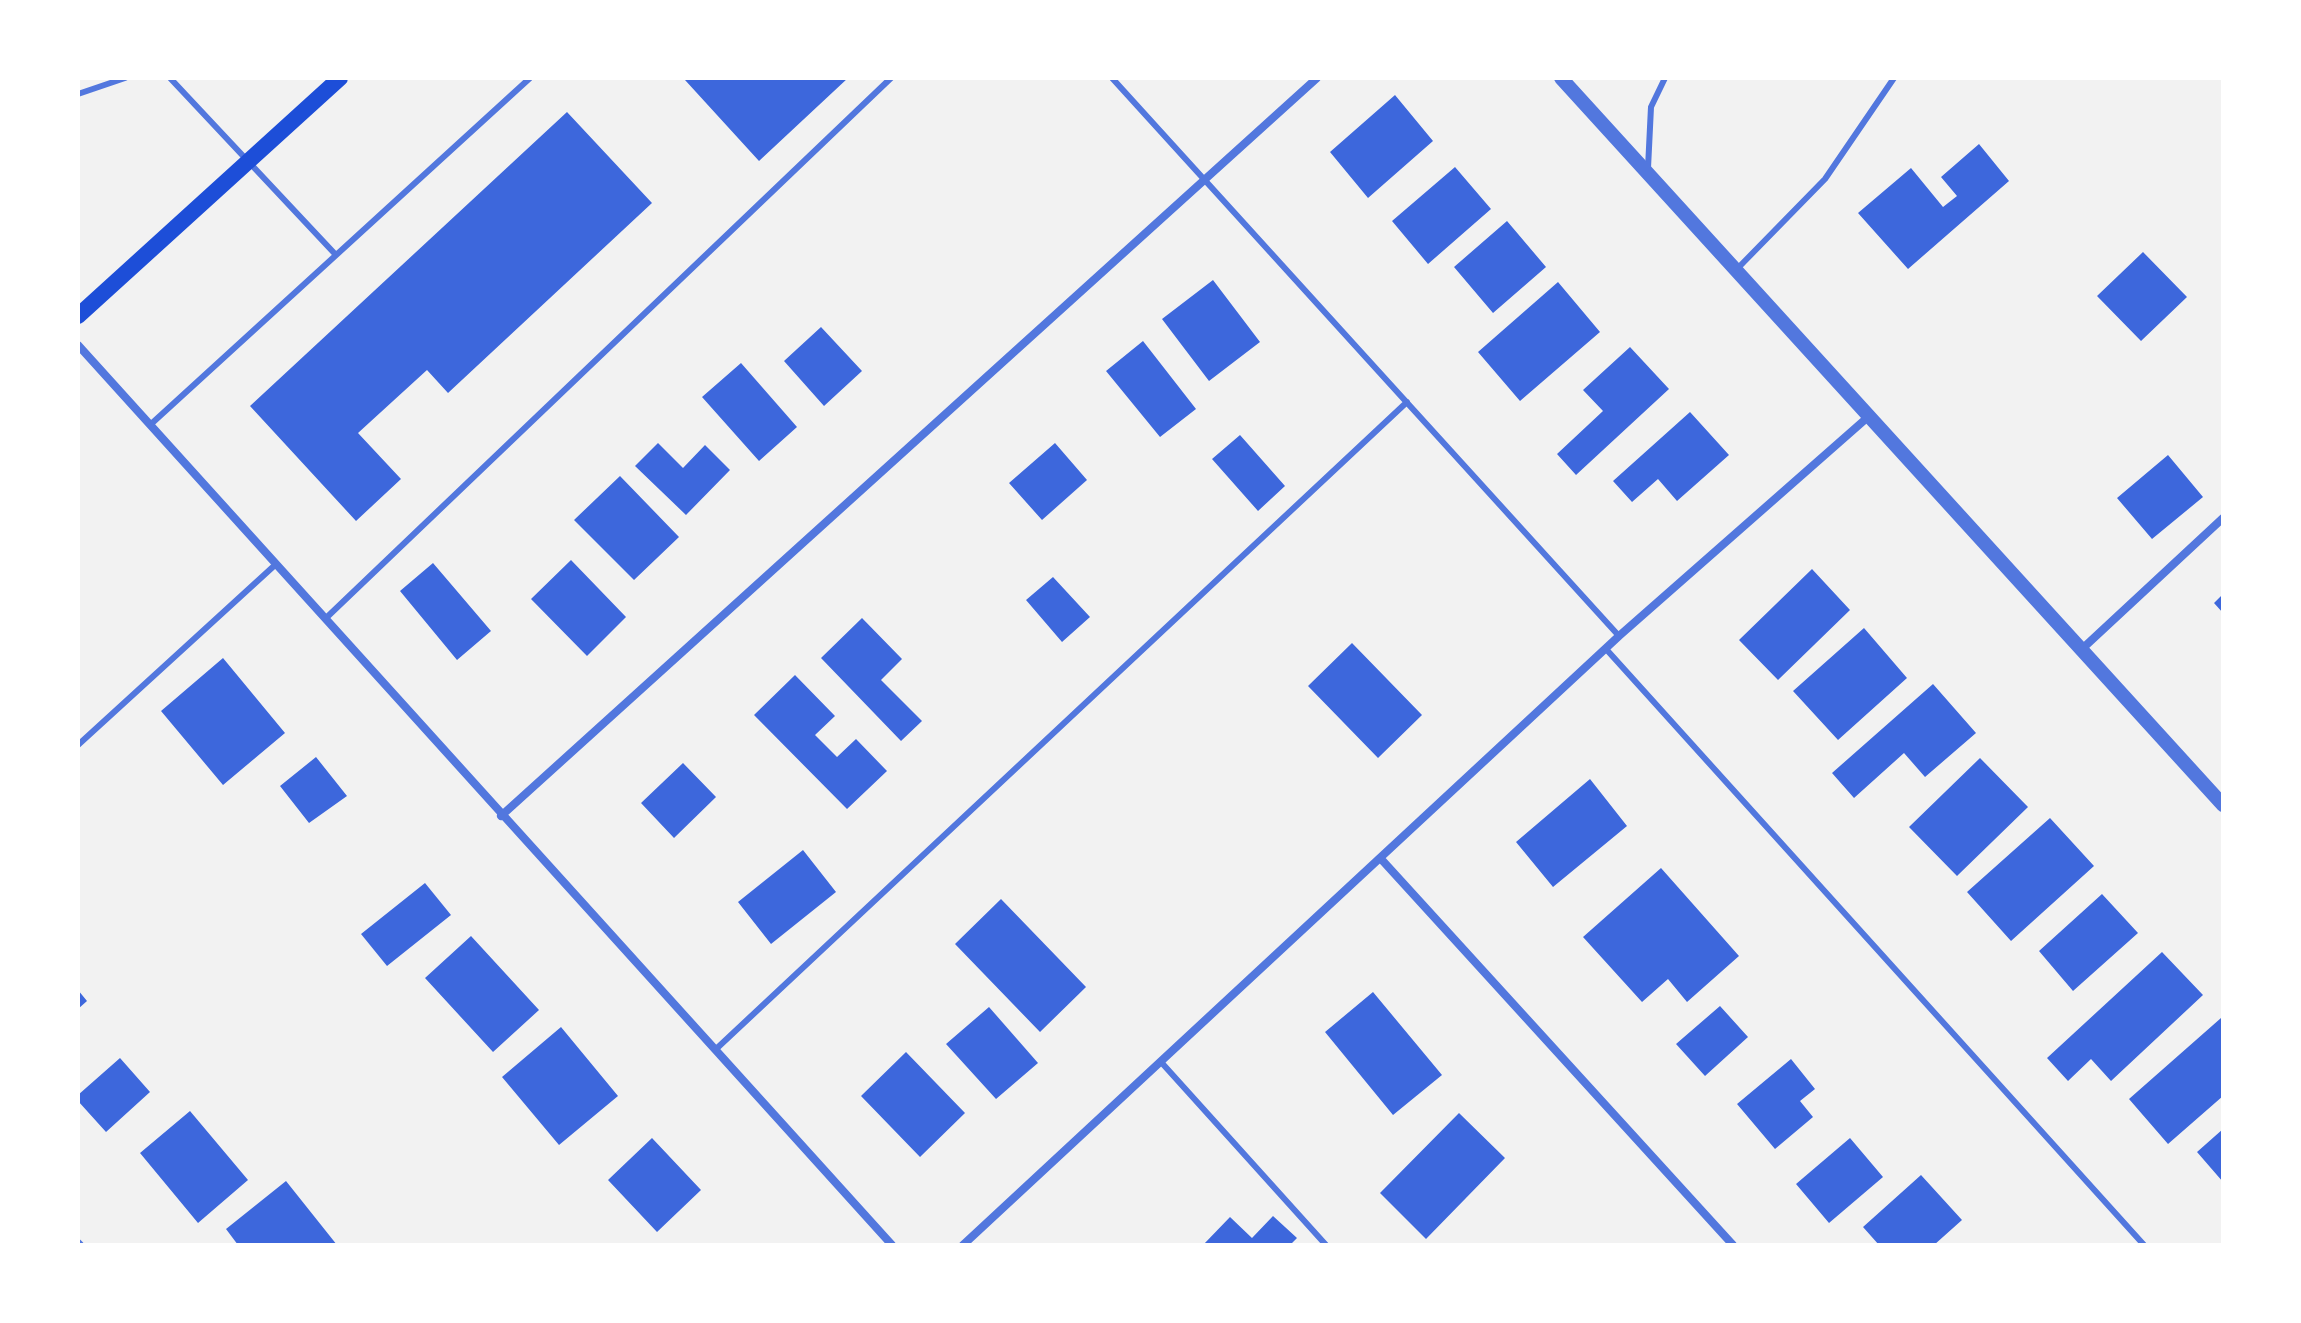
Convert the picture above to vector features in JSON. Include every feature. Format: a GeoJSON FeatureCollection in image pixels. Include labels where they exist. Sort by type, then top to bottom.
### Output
{"type":"FeatureCollection","features":[{"type":"Feature","properties":{"kind":"main road"},"geometry":{"type":"LineString","coordinates":[[78,316],[340,78]]}},
{"type":"Feature","properties":{"kind":"street"},"geometry":{"type":"LineString","coordinates":[[501,816],[1317,78]]}},
{"type":"Feature","properties":{"kind":"street"},"geometry":{"type":"LineString","coordinates":[[1561,78],[2223,805]]}},
{"type":"Feature","properties":{"kind":"street"},"geometry":{"type":"LineString","coordinates":[[78,345],[892,1245]]}},
{"type":"Feature","properties":{"kind":"street"},"geometry":{"type":"LineString","coordinates":[[963,1245],[1382,860],[1619,636],[1868,417]]}},
{"type":"Feature","properties":{"kind":"street"},"geometry":{"type":"LineString","coordinates":[[2082,649],[2223,518]]}},
{"type":"Feature","properties":{"kind":"street"},"geometry":{"type":"LineString","coordinates":[[1382,860],[1733,1245]]}},
{"type":"Feature","properties":{"kind":"lane"},"geometry":{"type":"LineString","coordinates":[[78,94],[125,78]]}},
{"type":"Feature","properties":{"kind":"lane"},"geometry":{"type":"LineString","coordinates":[[170,78],[336,255]]}},
{"type":"Feature","properties":{"kind":"lane"},"geometry":{"type":"LineString","coordinates":[[150,425],[530,78]]}},
{"type":"Feature","properties":{"kind":"lane"},"geometry":{"type":"LineString","coordinates":[[325,619],[891,78]]}},
{"type":"Feature","properties":{"kind":"lane"},"geometry":{"type":"LineString","coordinates":[[1112,78],[1619,636]]}},
{"type":"Feature","properties":{"kind":"lane"},"geometry":{"type":"LineString","coordinates":[[1648,172],[1651,107],[1665,78]]}},
{"type":"Feature","properties":{"kind":"lane"},"geometry":{"type":"LineString","coordinates":[[1736,270],[1825,179],[1894,78]]}},
{"type":"Feature","properties":{"kind":"lane"},"geometry":{"type":"LineString","coordinates":[[715,1050],[1407,402]]}},
{"type":"Feature","properties":{"kind":"lane"},"geometry":{"type":"LineString","coordinates":[[78,745],[275,565]]}},
{"type":"Feature","properties":{"kind":"lane"},"geometry":{"type":"LineString","coordinates":[[1606,649],[2144,1245]]}},
{"type":"Feature","properties":{"kind":"lane"},"geometry":{"type":"LineString","coordinates":[[1161,1062],[1326,1245]]}},
{"type":"Feature","properties":{"kind":"building"},"geometry":{"type":"Polygon","coordinates":[[[848,78],[759,161],[685,80],[848,78]]]}},
{"type":"Feature","properties":{"kind":"building"},"geometry":{"type":"Polygon","coordinates":[[[1395,95],[1433,141],[1368,198],[1330,152],[1395,95]]]}},
{"type":"Feature","properties":{"kind":"building"},"geometry":{"type":"Polygon","coordinates":[[[567,112],[652,203],[448,393],[427,370],[358,433],[401,479],[356,521],[250,406],[567,112]]]}},
{"type":"Feature","properties":{"kind":"building"},"geometry":{"type":"Polygon","coordinates":[[[1979,144],[2009,181],[1908,269],[1858,213],[1911,168],[1943,207],[1957,196],[1941,177],[1979,144]]]}},
{"type":"Feature","properties":{"kind":"building"},"geometry":{"type":"Polygon","coordinates":[[[1455,167],[1491,209],[1428,264],[1392,221],[1455,167]]]}},
{"type":"Feature","properties":{"kind":"building"},"geometry":{"type":"Polygon","coordinates":[[[1507,221],[1546,267],[1493,313],[1454,267],[1507,221]]]}},
{"type":"Feature","properties":{"kind":"building"},"geometry":{"type":"Polygon","coordinates":[[[2143,252],[2187,297],[2141,341],[2097,296],[2143,252]]]}},
{"type":"Feature","properties":{"kind":"building"},"geometry":{"type":"Polygon","coordinates":[[[1213,280],[1260,342],[1209,381],[1162,319],[1213,280]]]}},
{"type":"Feature","properties":{"kind":"building"},"geometry":{"type":"Polygon","coordinates":[[[1558,282],[1600,332],[1520,401],[1478,352],[1558,282]]]}},
{"type":"Feature","properties":{"kind":"building"},"geometry":{"type":"Polygon","coordinates":[[[821,327],[862,371],[824,406],[784,361],[821,327]]]}},
{"type":"Feature","properties":{"kind":"building"},"geometry":{"type":"Polygon","coordinates":[[[1143,341],[1196,409],[1160,437],[1106,371],[1143,341]]]}},
{"type":"Feature","properties":{"kind":"building"},"geometry":{"type":"Polygon","coordinates":[[[1630,347],[1669,389],[1576,475],[1557,454],[1603,411],[1583,390],[1630,347]]]}},
{"type":"Feature","properties":{"kind":"building"},"geometry":{"type":"Polygon","coordinates":[[[741,363],[797,427],[759,461],[702,397],[741,363]]]}},
{"type":"Feature","properties":{"kind":"building"},"geometry":{"type":"Polygon","coordinates":[[[1690,412],[1729,455],[1677,501],[1658,479],[1632,502],[1613,481],[1690,412]]]}},
{"type":"Feature","properties":{"kind":"building"},"geometry":{"type":"Polygon","coordinates":[[[1240,435],[1285,486],[1258,511],[1212,459],[1240,435]]]}},
{"type":"Feature","properties":{"kind":"building"},"geometry":{"type":"Polygon","coordinates":[[[658,443],[683,468],[705,445],[730,470],[686,515],[635,466],[658,443]]]}},
{"type":"Feature","properties":{"kind":"building"},"geometry":{"type":"Polygon","coordinates":[[[1055,443],[1087,480],[1042,520],[1009,483],[1055,443]]]}},
{"type":"Feature","properties":{"kind":"building"},"geometry":{"type":"Polygon","coordinates":[[[2168,455],[2203,497],[2152,539],[2117,498],[2168,455]]]}},
{"type":"Feature","properties":{"kind":"building"},"geometry":{"type":"Polygon","coordinates":[[[620,476],[679,537],[634,580],[574,520],[620,476]]]}},
{"type":"Feature","properties":{"kind":"building"},"geometry":{"type":"Polygon","coordinates":[[[571,560],[626,617],[587,656],[531,599],[571,560]]]}},
{"type":"Feature","properties":{"kind":"building"},"geometry":{"type":"Polygon","coordinates":[[[433,563],[491,631],[457,660],[400,591],[433,563]]]}},
{"type":"Feature","properties":{"kind":"building"},"geometry":{"type":"Polygon","coordinates":[[[1812,569],[1850,610],[1778,680],[1739,640],[1812,569]]]}},
{"type":"Feature","properties":{"kind":"building"},"geometry":{"type":"Polygon","coordinates":[[[1053,577],[1090,617],[1062,642],[1026,600],[1053,577]]]}},
{"type":"Feature","properties":{"kind":"building"},"geometry":{"type":"Polygon","coordinates":[[[2223,594],[2223,613],[2214,603],[2223,594]]]}},
{"type":"Feature","properties":{"kind":"building"},"geometry":{"type":"Polygon","coordinates":[[[862,618],[902,659],[881,680],[922,721],[901,741],[821,658],[862,618]]]}},
{"type":"Feature","properties":{"kind":"building"},"geometry":{"type":"Polygon","coordinates":[[[1864,628],[1907,678],[1838,740],[1793,691],[1864,628]]]}},
{"type":"Feature","properties":{"kind":"building"},"geometry":{"type":"Polygon","coordinates":[[[1352,643],[1422,715],[1378,758],[1308,686],[1352,643]]]}},
{"type":"Feature","properties":{"kind":"building"},"geometry":{"type":"Polygon","coordinates":[[[223,658],[285,733],[223,785],[161,711],[223,658]]]}},
{"type":"Feature","properties":{"kind":"building"},"geometry":{"type":"Polygon","coordinates":[[[795,675],[835,716],[815,735],[837,757],[856,739],[887,771],[847,809],[754,715],[795,675]]]}},
{"type":"Feature","properties":{"kind":"building"},"geometry":{"type":"Polygon","coordinates":[[[1933,684],[1976,733],[1925,777],[1904,753],[1854,798],[1832,773],[1933,684]]]}},
{"type":"Feature","properties":{"kind":"building"},"geometry":{"type":"Polygon","coordinates":[[[316,757],[347,796],[309,823],[280,786],[316,757]]]}},
{"type":"Feature","properties":{"kind":"building"},"geometry":{"type":"Polygon","coordinates":[[[1980,758],[2028,807],[1957,876],[1909,827],[1980,758]]]}},
{"type":"Feature","properties":{"kind":"building"},"geometry":{"type":"Polygon","coordinates":[[[683,763],[716,797],[674,838],[641,803],[683,763]]]}},
{"type":"Feature","properties":{"kind":"building"},"geometry":{"type":"Polygon","coordinates":[[[1590,779],[1627,826],[1553,887],[1516,842],[1590,779]]]}},
{"type":"Feature","properties":{"kind":"building"},"geometry":{"type":"Polygon","coordinates":[[[2050,818],[2094,866],[2011,941],[1967,892],[2050,818]]]}},
{"type":"Feature","properties":{"kind":"building"},"geometry":{"type":"Polygon","coordinates":[[[803,850],[836,892],[771,944],[738,902],[803,850]]]}},
{"type":"Feature","properties":{"kind":"building"},"geometry":{"type":"Polygon","coordinates":[[[1661,868],[1739,956],[1687,1002],[1668,979],[1642,1002],[1583,937],[1661,868]]]}},
{"type":"Feature","properties":{"kind":"building"},"geometry":{"type":"Polygon","coordinates":[[[425,883],[451,915],[387,966],[361,934],[425,883]]]}},
{"type":"Feature","properties":{"kind":"building"},"geometry":{"type":"Polygon","coordinates":[[[2102,894],[2138,933],[2073,991],[2039,951],[2102,894]]]}},
{"type":"Feature","properties":{"kind":"building"},"geometry":{"type":"Polygon","coordinates":[[[1001,899],[1086,987],[1040,1032],[955,944],[1001,899]]]}},
{"type":"Feature","properties":{"kind":"building"},"geometry":{"type":"Polygon","coordinates":[[[471,936],[539,1010],[493,1052],[425,978],[471,936]]]}},
{"type":"Feature","properties":{"kind":"building"},"geometry":{"type":"Polygon","coordinates":[[[2162,952],[2203,995],[2111,1081],[2091,1059],[2068,1081],[2047,1058],[2162,952]]]}},
{"type":"Feature","properties":{"kind":"building"},"geometry":{"type":"Polygon","coordinates":[[[78,990],[87,1001],[78,1009],[78,990]]]}},
{"type":"Feature","properties":{"kind":"building"},"geometry":{"type":"Polygon","coordinates":[[[1373,992],[1442,1075],[1393,1115],[1325,1032],[1373,992]]]}},
{"type":"Feature","properties":{"kind":"building"},"geometry":{"type":"Polygon","coordinates":[[[1720,1006],[1748,1037],[1705,1076],[1676,1044],[1720,1006]]]}},
{"type":"Feature","properties":{"kind":"building"},"geometry":{"type":"Polygon","coordinates":[[[989,1007],[1038,1063],[996,1099],[946,1044],[989,1007]]]}},
{"type":"Feature","properties":{"kind":"building"},"geometry":{"type":"Polygon","coordinates":[[[2221,1018],[2223,1096],[2168,1144],[2129,1099],[2221,1018]]]}},
{"type":"Feature","properties":{"kind":"building"},"geometry":{"type":"Polygon","coordinates":[[[561,1027],[618,1096],[559,1145],[502,1077],[561,1027]]]}},
{"type":"Feature","properties":{"kind":"building"},"geometry":{"type":"Polygon","coordinates":[[[906,1052],[965,1113],[920,1157],[861,1096],[906,1052]]]}},
{"type":"Feature","properties":{"kind":"building"},"geometry":{"type":"Polygon","coordinates":[[[120,1058],[150,1092],[106,1132],[78,1101],[78,1095],[120,1058]]]}},
{"type":"Feature","properties":{"kind":"building"},"geometry":{"type":"Polygon","coordinates":[[[1791,1059],[1815,1089],[1800,1101],[1813,1117],[1775,1149],[1737,1104],[1791,1059]]]}},
{"type":"Feature","properties":{"kind":"building"},"geometry":{"type":"Polygon","coordinates":[[[190,1111],[248,1180],[198,1223],[140,1153],[190,1111]]]}},
{"type":"Feature","properties":{"kind":"building"},"geometry":{"type":"Polygon","coordinates":[[[1459,1113],[1505,1158],[1426,1239],[1380,1193],[1459,1113]]]}},
{"type":"Feature","properties":{"kind":"building"},"geometry":{"type":"Polygon","coordinates":[[[2223,1129],[2223,1182],[2197,1152],[2223,1129]]]}},
{"type":"Feature","properties":{"kind":"building"},"geometry":{"type":"Polygon","coordinates":[[[652,1138],[701,1190],[657,1232],[608,1180],[652,1138]]]}},
{"type":"Feature","properties":{"kind":"building"},"geometry":{"type":"Polygon","coordinates":[[[1850,1138],[1883,1177],[1829,1223],[1796,1184],[1850,1138]]]}},
{"type":"Feature","properties":{"kind":"building"},"geometry":{"type":"Polygon","coordinates":[[[1921,1175],[1962,1220],[1934,1245],[1879,1245],[1863,1227],[1921,1175]]]}},
{"type":"Feature","properties":{"kind":"building"},"geometry":{"type":"Polygon","coordinates":[[[286,1181],[337,1245],[238,1245],[226,1229],[286,1181]]]}},
{"type":"Feature","properties":{"kind":"building"},"geometry":{"type":"Polygon","coordinates":[[[1273,1216],[1297,1238],[1290,1245],[1203,1245],[1230,1217],[1252,1238],[1273,1216]]]}}]}
